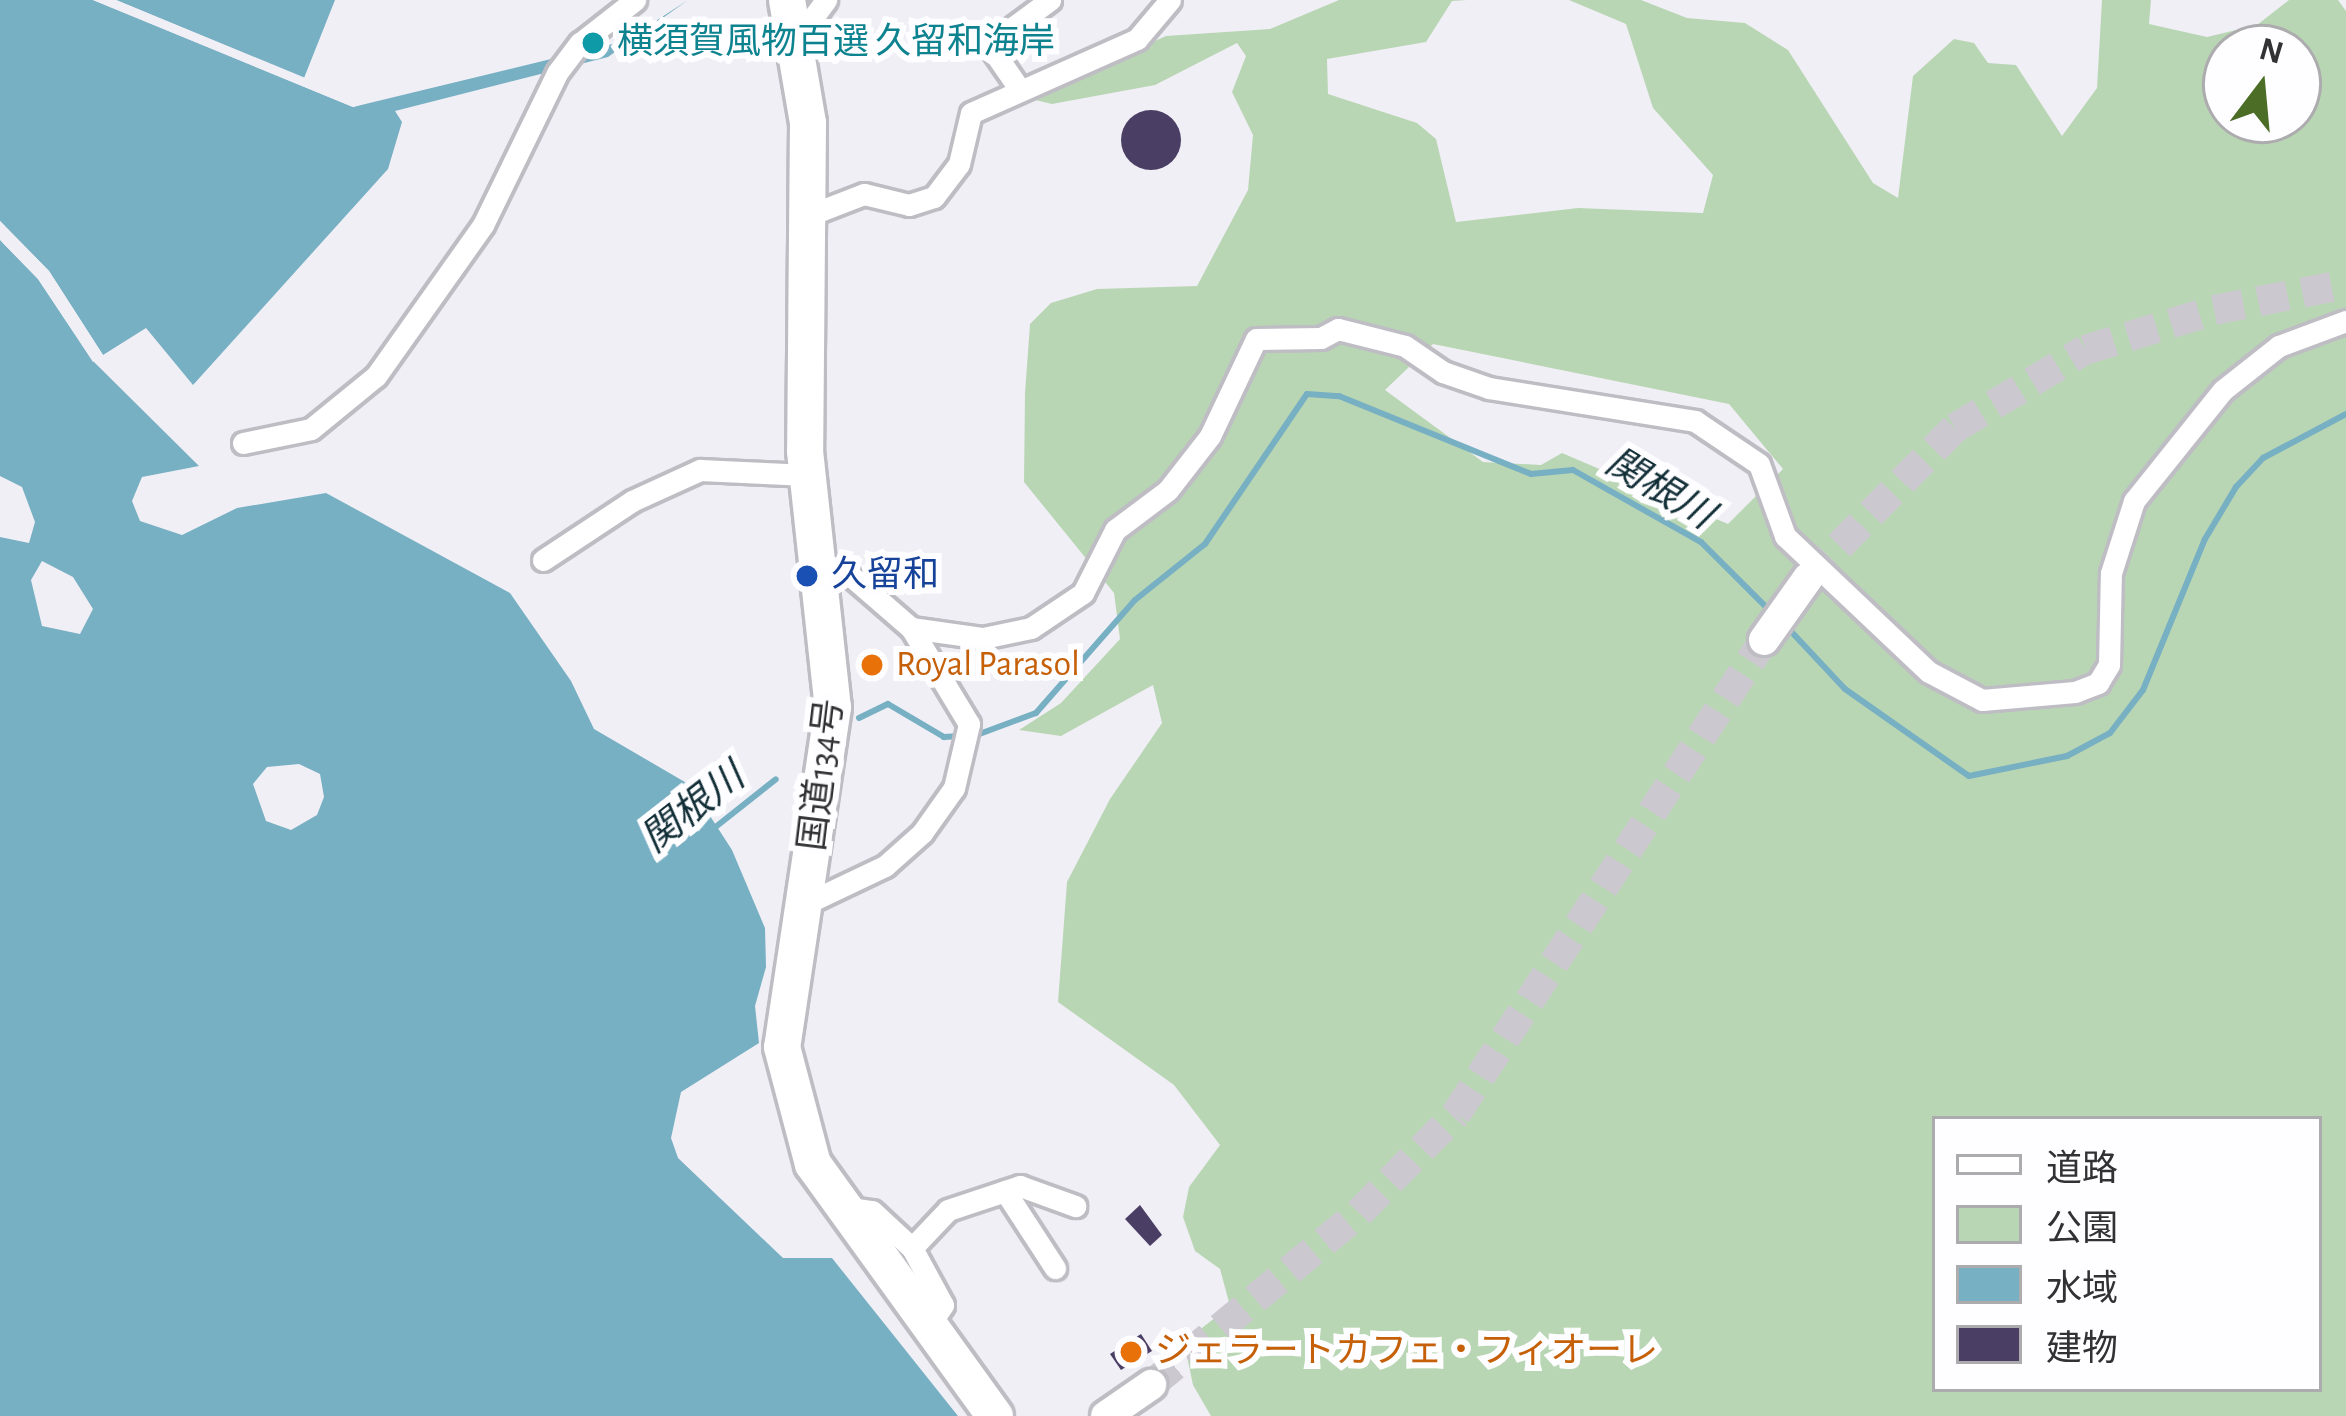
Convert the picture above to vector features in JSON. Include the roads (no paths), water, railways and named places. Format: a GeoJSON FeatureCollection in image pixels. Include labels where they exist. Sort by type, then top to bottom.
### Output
{"type":"FeatureCollection","features":[{"type":"Feature","properties":{"kind":"highway","name":"国道134号"},"geometry":{"type":"LineString","coordinates":[[788,0],[808,123],[807,475],[820,564],[833,728],[805,904],[784,995],[782,1047],[813,1164],[995,1416]]}},
{"type":"Feature","properties":{"kind":"main road"},"geometry":{"type":"LineString","coordinates":[[1764,640],[1808,578]]}},
{"type":"Feature","properties":{"kind":"main road"},"geometry":{"type":"LineString","coordinates":[[1106,1416],[1151,1385]]}},
{"type":"Feature","properties":{"kind":"street"},"geometry":{"type":"LineString","coordinates":[[243,443],[311,429],[376,376],[483,225],[557,73],[571,53],[634,0]]}},
{"type":"Feature","properties":{"kind":"street"},"geometry":{"type":"LineString","coordinates":[[797,39],[826,0]]}},
{"type":"Feature","properties":{"kind":"street"},"geometry":{"type":"LineString","coordinates":[[1018,87],[988,44],[1050,0]]}},
{"type":"Feature","properties":{"kind":"street"},"geometry":{"type":"LineString","coordinates":[[807,216],[865,194],[909,206],[934,197],[959,164],[971,113],[1018,87],[1138,39],[1170,0]]}},
{"type":"Feature","properties":{"kind":"street"},"geometry":{"type":"LineString","coordinates":[[911,628],[1004,638],[1083,593],[1115,530],[1168,490],[1210,436],[1256,339],[1321,338],[1338,329],[1405,346],[1443,372],[1489,388],[1696,422],[1759,464],[1785,536],[1929,672],[1982,700],[2075,692],[2098,683],[2109,665],[2111,573],[2134,501],[2223,390],[2279,346],[2346,321]]}},
{"type":"Feature","properties":{"kind":"street"},"geometry":{"type":"LineString","coordinates":[[544,560],[632,501],[700,470],[807,475]]}},
{"type":"Feature","properties":{"kind":"street"},"geometry":{"type":"LineString","coordinates":[[805,904],[884,866],[922,832],[968,751],[969,724],[911,628],[844,570],[820,564]]}},
{"type":"Feature","properties":{"kind":"street"},"geometry":{"type":"LineString","coordinates":[[912,1248],[948,1210],[1021,1186],[1075,1206]]}},
{"type":"Feature","properties":{"kind":"street"},"geometry":{"type":"LineString","coordinates":[[1005,1191],[1055,1268]]}},
{"type":"Feature","properties":{"kind":"street"},"geometry":{"type":"LineString","coordinates":[[842,1207],[872,1211],[912,1248],[943,1305],[930,1324]]}},
{"type":"Feature","properties":{"kind":"water"},"geometry":{"type":"Polygon","coordinates":[[[0,0],[93,0],[353,107],[625,41],[688,0],[608,57],[395,111],[402,122],[388,169],[193,385],[146,328],[103,355],[49,271],[0,221],[0,0]]]}},
{"type":"Feature","properties":{"kind":"water"},"geometry":{"type":"Polygon","coordinates":[[[116,0],[335,0],[304,78],[116,0]]]}},
{"type":"Feature","properties":{"kind":"water"},"geometry":{"type":"Polygon","coordinates":[[[0,240],[38,279],[93,361],[199,466],[142,477],[132,501],[140,521],[182,535],[237,508],[326,493],[510,593],[571,681],[594,729],[690,785],[732,850],[765,928],[766,967],[755,1006],[759,1043],[681,1092],[671,1138],[678,1158],[783,1258],[832,1258],[958,1416],[0,1416],[0,537],[29,543],[35,522],[22,487],[0,476],[0,240]],[[42,561],[31,580],[42,626],[80,634],[93,609],[73,577],[42,561]],[[299,764],[267,767],[253,784],[266,821],[291,830],[317,815],[324,797],[320,774],[299,764]]]}},
{"type":"Feature","properties":{"kind":"waterway","name":"関根川"},"geometry":{"type":"LineString","coordinates":[[974,736],[1036,713],[1135,600],[1205,544],[1307,394],[1339,396],[1531,474],[1573,470],[1701,542],[1772,613]]}},
{"type":"Feature","properties":{"kind":"waterway","name":"関根川"},"geometry":{"type":"LineString","coordinates":[[1786,626],[1845,689],[1969,776],[2067,756],[2110,733],[2143,690],[2205,539],[2236,487],[2263,458],[2346,414]]}},
{"type":"Feature","properties":{"kind":"waterway","name":"関根川"},"geometry":{"type":"LineString","coordinates":[[859,718],[888,704],[944,737],[961,736]]}},
{"type":"Feature","properties":{"kind":"waterway","name":"関根川"},"geometry":{"type":"LineString","coordinates":[[713,829],[776,779]]}},
{"type":"Feature","properties":{"kind":"tunnel"},"geometry":{"type":"LineString","coordinates":[[1808,578],[1955,428],[2085,350],[2214,310],[2346,284]]}},
{"type":"Feature","properties":{"kind":"tunnel"},"geometry":{"type":"LineString","coordinates":[[1151,1385],[1359,1213],[1456,1114],[1764,640]]}},
{"type":"Feature","properties":{"kind":"place","name":"横須賀風物百選 久留和海岸"},"geometry":{"type":"Point","coordinates":[593,43]}},
{"type":"Feature","properties":{"kind":"place","name":"久留和"},"geometry":{"type":"Point","coordinates":[807,576]}},
{"type":"Feature","properties":{"kind":"place","name":"Royal Parasol"},"geometry":{"type":"Point","coordinates":[872,665]}},
{"type":"Feature","properties":{"kind":"place","name":"ジェラートカフェ・フィオーレ"},"geometry":{"type":"Point","coordinates":[1131,1352]}}]}
